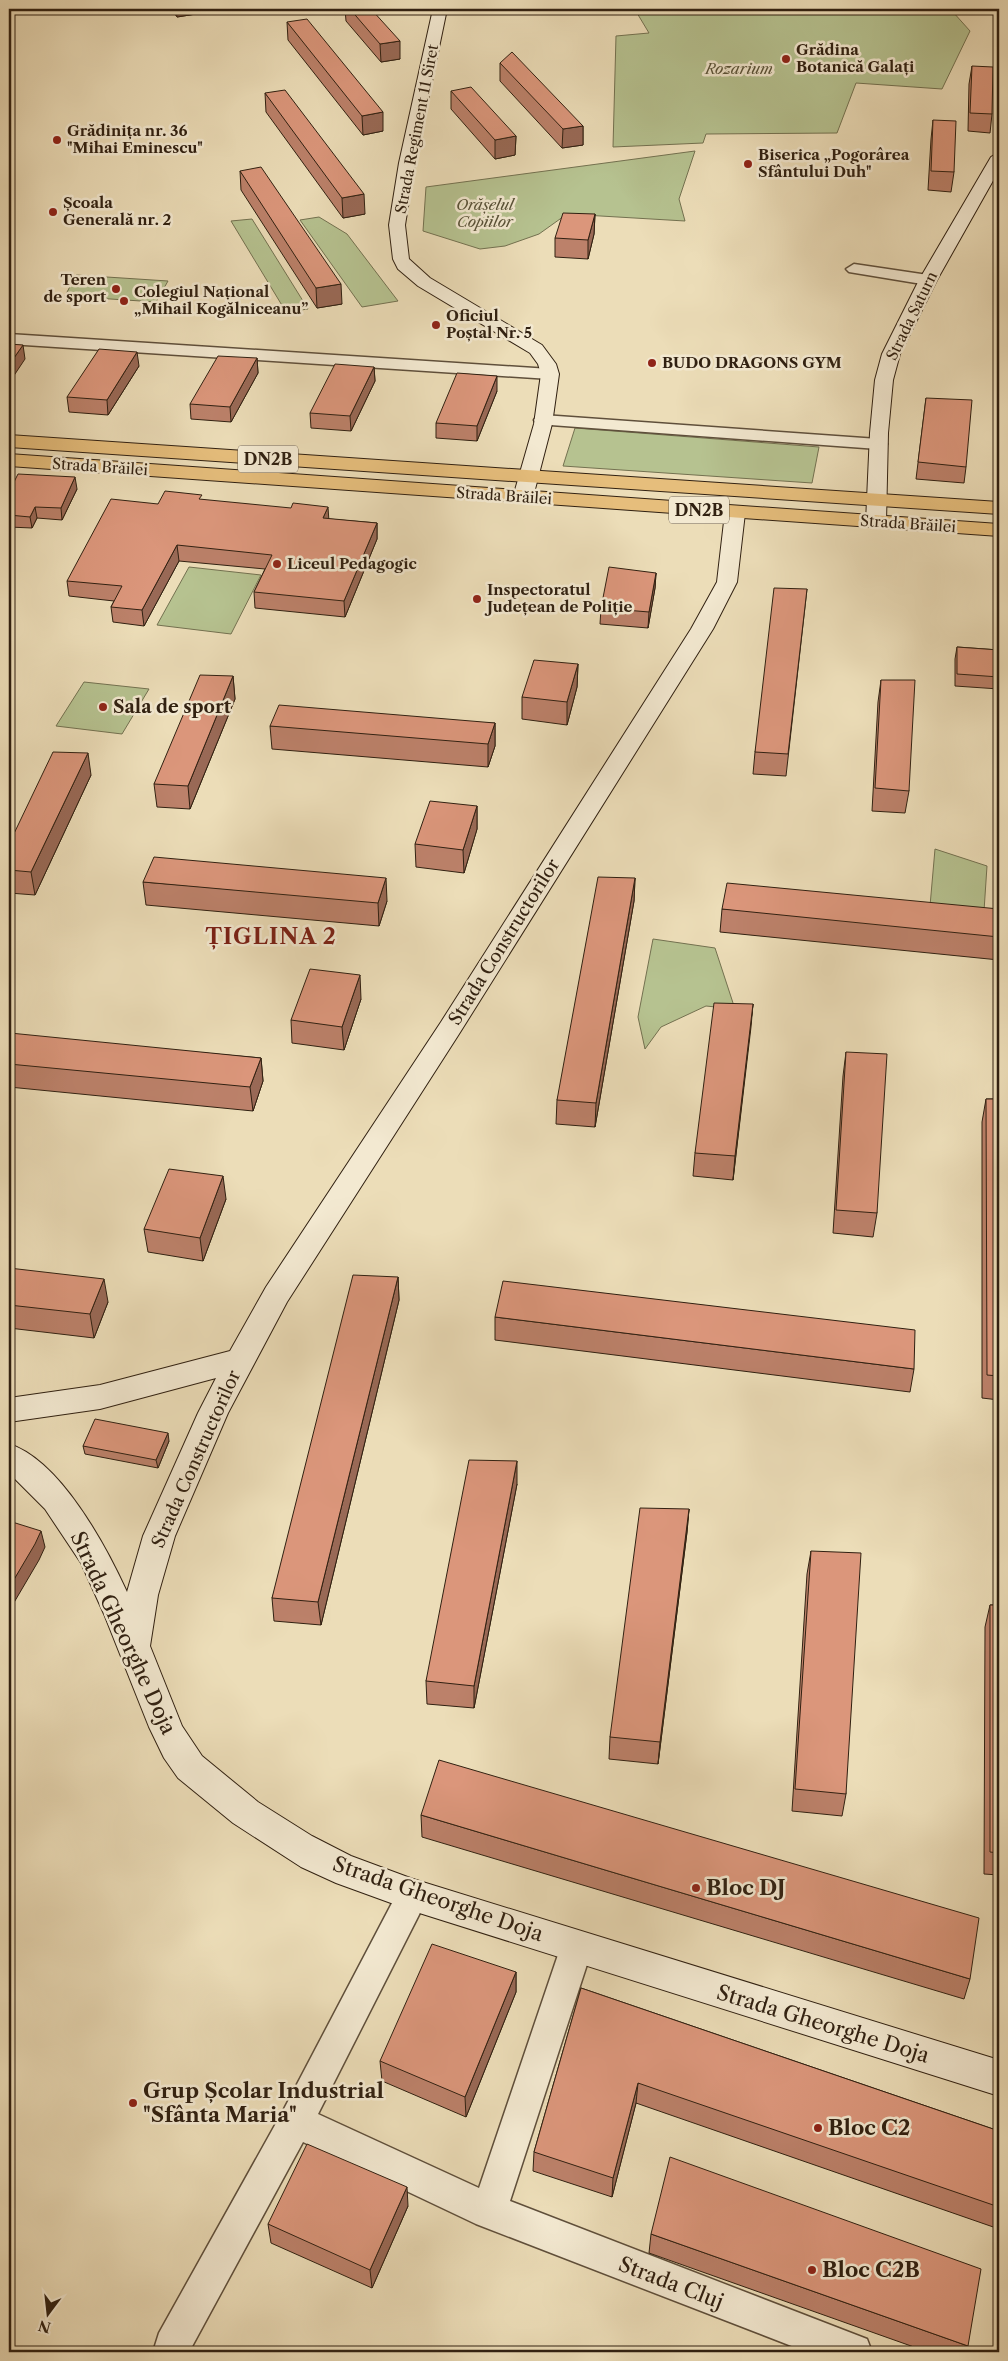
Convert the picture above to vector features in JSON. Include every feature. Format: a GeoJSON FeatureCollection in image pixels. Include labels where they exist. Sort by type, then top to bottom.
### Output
{"type":"FeatureCollection","features":[{"type":"Feature","properties":{"kind":"main road","name":"Strada Brăilei"},"geometry":{"type":"LineString","coordinates":[[9,441],[527,478],[999,508]]}},
{"type":"Feature","properties":{"kind":"main road","name":"Strada Brăilei"},"geometry":{"type":"LineString","coordinates":[[9,460],[735,513],[999,530]]}},
{"type":"Feature","properties":{"kind":"street","name":"Strada Regiment 11 Siret"},"geometry":{"type":"LineString","coordinates":[[440,9],[407,163],[397,225],[401,259],[404,265],[424,282],[536,349],[547,364],[550,374]]}},
{"type":"Feature","properties":{"kind":"street","name":"Strada Saturn"},"geometry":{"type":"LineString","coordinates":[[876,522],[878,444],[884,380],[890,354],[928,280],[998,160]]}},
{"type":"Feature","properties":{"kind":"street"},"geometry":{"type":"LineString","coordinates":[[854,269],[928,280]]}},
{"type":"Feature","properties":{"kind":"street"},"geometry":{"type":"LineString","coordinates":[[9,339],[550,374],[543,420],[523,498]]}},
{"type":"Feature","properties":{"kind":"street"},"geometry":{"type":"LineString","coordinates":[[543,420],[878,444]]}},
{"type":"Feature","properties":{"kind":"street","name":"Strada Constructorilor"},"geometry":{"type":"LineString","coordinates":[[134,1645],[142,1595],[159,1536],[213,1413],[240,1360],[282,1287],[450,1028],[702,629],[728,582],[735,513]]}},
{"type":"Feature","properties":{"kind":"street","name":"Strada Constructorilor"},"geometry":{"type":"LineString","coordinates":[[9,1410],[100,1397],[240,1360]]}},
{"type":"Feature","properties":{"kind":"street","name":"Strada Gheorghe Doja"},"geometry":{"type":"LineString","coordinates":[[9,1456],[42,1485],[64,1510],[84,1540],[134,1645],[168,1732],[182,1758],[207,1782],[245,1813],[280,1836],[321,1859],[413,1895],[999,2078]]}},
{"type":"Feature","properties":{"kind":"street"},"geometry":{"type":"LineString","coordinates":[[171,2352],[172,2346],[296,2122],[413,1895]]}},
{"type":"Feature","properties":{"kind":"street"},"geometry":{"type":"LineString","coordinates":[[490,2211],[577,1946]]}},
{"type":"Feature","properties":{"kind":"street","name":"Strada Cluj"},"geometry":{"type":"LineString","coordinates":[[296,2122],[490,2211],[854,2352]]}},
{"type":"Feature","properties":{"kind":"green space","name":"Grădina Botanică Galați"},"geometry":{"type":"Polygon","coordinates":[[[669,9],[953,9],[953,12],[970,31],[942,89],[856,83],[837,133],[706,134],[703,143],[613,147],[616,36],[649,33],[637,13],[669,9]]]}},
{"type":"Feature","properties":{"kind":"green space","name":"Orășelul Copiilor"},"geometry":{"type":"Polygon","coordinates":[[[695,151],[679,199],[685,221],[567,214],[539,234],[505,246],[480,249],[423,231],[426,187],[695,151]]]}},
{"type":"Feature","properties":{"kind":"green space"},"geometry":{"type":"Polygon","coordinates":[[[319,217],[347,234],[398,301],[362,307],[300,220],[319,217]]]}},
{"type":"Feature","properties":{"kind":"green space"},"geometry":{"type":"Polygon","coordinates":[[[252,219],[308,309],[286,312],[231,221],[252,219]]]}},
{"type":"Feature","properties":{"kind":"green space","name":"Teren de sport"},"geometry":{"type":"Polygon","coordinates":[[[76,275],[168,281],[156,302],[65,296],[76,275]]]}},
{"type":"Feature","properties":{"kind":"green space"},"geometry":{"type":"Polygon","coordinates":[[[575,428],[819,447],[812,483],[563,466],[575,428]]]}},
{"type":"Feature","properties":{"kind":"green space"},"geometry":{"type":"Polygon","coordinates":[[[189,567],[261,575],[231,634],[157,625],[189,567]]]}},
{"type":"Feature","properties":{"kind":"green space","name":"Sala de sport"},"geometry":{"type":"Polygon","coordinates":[[[84,682],[149,689],[122,734],[56,726],[84,682]]]}},
{"type":"Feature","properties":{"kind":"green space"},"geometry":{"type":"Polygon","coordinates":[[[935,849],[987,866],[984,911],[930,906],[935,849]]]}},
{"type":"Feature","properties":{"kind":"green space"},"geometry":{"type":"Polygon","coordinates":[[[653,939],[715,948],[735,1009],[706,1006],[661,1027],[645,1049],[638,1017],[653,939]]]}},
{"type":"Feature","properties":{"kind":"building"},"geometry":{"type":"Polygon","coordinates":[[[350,9],[371,9],[400,41],[380,44],[350,9]]]}},
{"type":"Feature","properties":{"kind":"building"},"geometry":{"type":"Polygon","coordinates":[[[307,19],[383,112],[362,116],[287,22],[307,19]]]}},
{"type":"Feature","properties":{"kind":"building"},"geometry":{"type":"Polygon","coordinates":[[[512,52],[583,126],[563,129],[500,63],[512,52]]]}},
{"type":"Feature","properties":{"kind":"building"},"geometry":{"type":"Polygon","coordinates":[[[972,66],[993,67],[992,114],[970,113],[972,66]]]}},
{"type":"Feature","properties":{"kind":"building"},"geometry":{"type":"Polygon","coordinates":[[[471,87],[516,136],[495,140],[451,91],[471,87]]]}},
{"type":"Feature","properties":{"kind":"building"},"geometry":{"type":"Polygon","coordinates":[[[285,90],[364,194],[342,198],[265,93],[285,90]]]}},
{"type":"Feature","properties":{"kind":"building"},"geometry":{"type":"Polygon","coordinates":[[[933,120],[956,121],[954,172],[931,171],[933,120]]]}},
{"type":"Feature","properties":{"kind":"building"},"geometry":{"type":"Polygon","coordinates":[[[261,167],[341,284],[316,288],[240,171],[261,167]]]}},
{"type":"Feature","properties":{"kind":"building"},"geometry":{"type":"Polygon","coordinates":[[[563,213],[595,214],[588,240],[555,238],[563,213]]]}},
{"type":"Feature","properties":{"kind":"building"},"geometry":{"type":"Polygon","coordinates":[[[9,344],[23,345],[9,365],[9,344]]]}},
{"type":"Feature","properties":{"kind":"building"},"geometry":{"type":"Polygon","coordinates":[[[99,349],[137,352],[107,400],[67,397],[99,349]]]}},
{"type":"Feature","properties":{"kind":"building"},"geometry":{"type":"Polygon","coordinates":[[[218,356],[257,358],[230,407],[190,404],[218,356]]]}},
{"type":"Feature","properties":{"kind":"building"},"geometry":{"type":"Polygon","coordinates":[[[335,364],[374,367],[350,416],[310,413],[335,364]]]}},
{"type":"Feature","properties":{"kind":"building"},"geometry":{"type":"Polygon","coordinates":[[[457,373],[497,376],[477,426],[436,423],[457,373]]]}},
{"type":"Feature","properties":{"kind":"building"},"geometry":{"type":"Polygon","coordinates":[[[926,398],[972,400],[966,467],[918,462],[926,398]]]}},
{"type":"Feature","properties":{"kind":"building"},"geometry":{"type":"Polygon","coordinates":[[[18,474],[75,477],[61,508],[35,507],[30,517],[9,515],[9,492],[18,474]]]}},
{"type":"Feature","properties":{"kind":"building","name":"Liceul Pedagogic"},"geometry":{"type":"Polygon","coordinates":[[[165,491],[202,495],[199,499],[291,508],[293,503],[328,507],[323,518],[377,523],[344,601],[254,592],[272,555],[177,545],[142,610],[111,607],[122,586],[67,581],[111,499],[158,504],[165,491]]]}},
{"type":"Feature","properties":{"kind":"building"},"geometry":{"type":"Polygon","coordinates":[[[609,567],[656,573],[649,612],[601,608],[609,567]]]}},
{"type":"Feature","properties":{"kind":"building"},"geometry":{"type":"Polygon","coordinates":[[[774,588],[807,589],[788,754],[755,752],[774,588]]]}},
{"type":"Feature","properties":{"kind":"building"},"geometry":{"type":"Polygon","coordinates":[[[957,647],[999,650],[999,677],[957,674],[957,647]]]}},
{"type":"Feature","properties":{"kind":"building"},"geometry":{"type":"Polygon","coordinates":[[[534,660],[578,664],[567,702],[522,697],[534,660]]]}},
{"type":"Feature","properties":{"kind":"building"},"geometry":{"type":"Polygon","coordinates":[[[200,675],[233,676],[188,786],[154,784],[200,675]]]}},
{"type":"Feature","properties":{"kind":"building"},"geometry":{"type":"Polygon","coordinates":[[[881,680],[915,680],[909,791],[875,788],[881,680]]]}},
{"type":"Feature","properties":{"kind":"building"},"geometry":{"type":"Polygon","coordinates":[[[279,705],[495,723],[488,744],[270,726],[279,705]]]}},
{"type":"Feature","properties":{"kind":"building"},"geometry":{"type":"Polygon","coordinates":[[[53,752],[88,753],[31,872],[9,870],[9,844],[53,752]]]}},
{"type":"Feature","properties":{"kind":"building"},"geometry":{"type":"Polygon","coordinates":[[[430,801],[477,806],[463,850],[415,844],[430,801]]]}},
{"type":"Feature","properties":{"kind":"building"},"geometry":{"type":"Polygon","coordinates":[[[154,857],[386,878],[378,903],[143,882],[154,857]]]}},
{"type":"Feature","properties":{"kind":"building"},"geometry":{"type":"Polygon","coordinates":[[[598,877],[635,878],[596,1103],[557,1100],[598,877]]]}},
{"type":"Feature","properties":{"kind":"building"},"geometry":{"type":"Polygon","coordinates":[[[727,883],[999,909],[999,937],[722,909],[727,883]]]}},
{"type":"Feature","properties":{"kind":"building"},"geometry":{"type":"Polygon","coordinates":[[[310,969],[360,975],[342,1027],[291,1020],[310,969]]]}},
{"type":"Feature","properties":{"kind":"building"},"geometry":{"type":"Polygon","coordinates":[[[714,1003],[753,1004],[735,1156],[695,1153],[714,1003]]]}},
{"type":"Feature","properties":{"kind":"building"},"geometry":{"type":"Polygon","coordinates":[[[10,1033],[261,1058],[250,1087],[9,1064],[10,1033]]]}},
{"type":"Feature","properties":{"kind":"building"},"geometry":{"type":"Polygon","coordinates":[[[846,1052],[887,1054],[877,1213],[836,1210],[846,1052]]]}},
{"type":"Feature","properties":{"kind":"building"},"geometry":{"type":"Polygon","coordinates":[[[986,1099],[999,1099],[999,1376],[987,1375],[986,1099]]]}},
{"type":"Feature","properties":{"kind":"building"},"geometry":{"type":"Polygon","coordinates":[[[169,1169],[223,1176],[200,1238],[144,1229],[169,1169]]]}},
{"type":"Feature","properties":{"kind":"building"},"geometry":{"type":"Polygon","coordinates":[[[9,1268],[104,1279],[90,1314],[9,1305],[9,1268]]]}},
{"type":"Feature","properties":{"kind":"building"},"geometry":{"type":"Polygon","coordinates":[[[353,1275],[398,1277],[318,1602],[272,1598],[353,1275]]]}},
{"type":"Feature","properties":{"kind":"building"},"geometry":{"type":"Polygon","coordinates":[[[503,1281],[915,1330],[914,1369],[495,1317],[503,1281]]]}},
{"type":"Feature","properties":{"kind":"building"},"geometry":{"type":"Polygon","coordinates":[[[95,1419],[168,1433],[156,1460],[83,1446],[95,1419]]]}},
{"type":"Feature","properties":{"kind":"building"},"geometry":{"type":"Polygon","coordinates":[[[469,1460],[517,1461],[474,1686],[426,1681],[469,1460]]]}},
{"type":"Feature","properties":{"kind":"building"},"geometry":{"type":"Polygon","coordinates":[[[640,1508],[689,1509],[660,1742],[610,1737],[640,1508]]]}},
{"type":"Feature","properties":{"kind":"building"},"geometry":{"type":"Polygon","coordinates":[[[9,1521],[41,1531],[9,1588],[9,1521]]]}},
{"type":"Feature","properties":{"kind":"building"},"geometry":{"type":"Polygon","coordinates":[[[811,1551],[861,1553],[846,1794],[795,1789],[811,1551]]]}},
{"type":"Feature","properties":{"kind":"building"},"geometry":{"type":"Polygon","coordinates":[[[990,1605],[999,1605],[999,1853],[990,1852],[990,1605]]]}},
{"type":"Feature","properties":{"kind":"building","name":"Bloc DJ"},"geometry":{"type":"Polygon","coordinates":[[[439,1760],[979,1918],[970,1979],[421,1815],[439,1760]]]}},
{"type":"Feature","properties":{"kind":"building"},"geometry":{"type":"Polygon","coordinates":[[[432,1944],[516,1972],[465,2097],[380,2061],[432,1944]]]}},
{"type":"Feature","properties":{"kind":"building","name":"Bloc C2"},"geometry":{"type":"Polygon","coordinates":[[[581,1988],[999,2131],[999,2207],[638,2083],[613,2178],[534,2152],[581,1988]]]}},
{"type":"Feature","properties":{"kind":"building"},"geometry":{"type":"Polygon","coordinates":[[[307,2144],[407,2187],[370,2270],[268,2224],[307,2144]]]}},
{"type":"Feature","properties":{"kind":"building","name":"Bloc C2B"},"geometry":{"type":"Polygon","coordinates":[[[670,2157],[981,2269],[968,2346],[651,2234],[670,2157]]]}},
{"type":"Feature","properties":{"kind":"place","name":"Grădina Botanică Galați"},"geometry":{"type":"Point","coordinates":[786,59]}},
{"type":"Feature","properties":{"kind":"place","name":"Grădinița nr. 36 \"Mihai Eminescu\""},"geometry":{"type":"Point","coordinates":[57,140]}},
{"type":"Feature","properties":{"kind":"place","name":"Biserica „Pogorârea Sfântului Duh\""},"geometry":{"type":"Point","coordinates":[748,164]}},
{"type":"Feature","properties":{"kind":"place","name":"Școala Generală nr. 2"},"geometry":{"type":"Point","coordinates":[53,212]}},
{"type":"Feature","properties":{"kind":"place","name":"Teren de sport"},"geometry":{"type":"Point","coordinates":[116,289]}},
{"type":"Feature","properties":{"kind":"place","name":"Colegiul Național „Mihail Kogălniceanu”"},"geometry":{"type":"Point","coordinates":[124,301]}},
{"type":"Feature","properties":{"kind":"place","name":"Oficiul Poștal Nr. 5"},"geometry":{"type":"Point","coordinates":[436,325]}},
{"type":"Feature","properties":{"kind":"place","name":"BUDO DRAGONS GYM"},"geometry":{"type":"Point","coordinates":[652,363]}},
{"type":"Feature","properties":{"kind":"place","name":"Liceul Pedagogic"},"geometry":{"type":"Point","coordinates":[277,564]}},
{"type":"Feature","properties":{"kind":"place","name":"Inspectoratul Județean de Poliție"},"geometry":{"type":"Point","coordinates":[477,599]}},
{"type":"Feature","properties":{"kind":"place","name":"Sala de sport"},"geometry":{"type":"Point","coordinates":[103,707]}},
{"type":"Feature","properties":{"kind":"place","name":"Bloc DJ"},"geometry":{"type":"Point","coordinates":[696,1888]}},
{"type":"Feature","properties":{"kind":"place","name":"Grup Școlar Industrial \"Sfânta Maria\""},"geometry":{"type":"Point","coordinates":[133,2103]}},
{"type":"Feature","properties":{"kind":"place","name":"Bloc C2"},"geometry":{"type":"Point","coordinates":[818,2128]}},
{"type":"Feature","properties":{"kind":"place","name":"Bloc C2B"},"geometry":{"type":"Point","coordinates":[812,2270]}},
{"type":"Feature","properties":{"kind":"district","name":"ȚIGLINA 2"},"geometry":{"type":"Point","coordinates":[271,936]}},
{"type":"Feature","properties":{"kind":"park label","name":"Rozarium"},"geometry":{"type":"Point","coordinates":[739,69]}}]}
